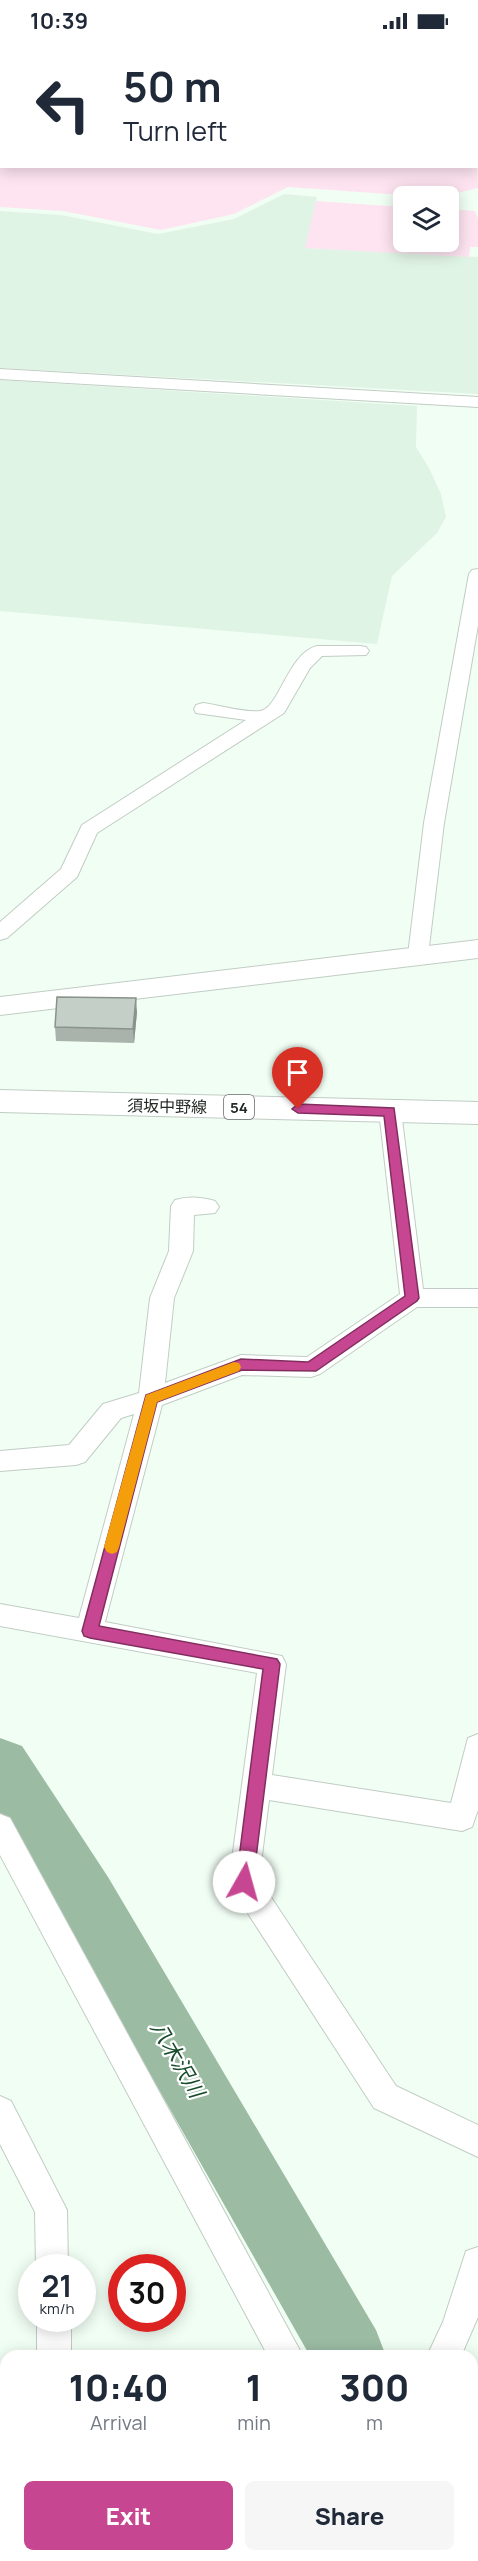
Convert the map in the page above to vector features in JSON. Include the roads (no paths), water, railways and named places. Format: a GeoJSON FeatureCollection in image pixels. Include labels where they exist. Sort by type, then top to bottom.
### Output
{"type":"FeatureCollection","features":[{"type":"Feature","properties":{"kind":"main road","name":"須坂中野線"},"geometry":{"type":"LineString","coordinates":[[0,1101],[478,1113]]}},
{"type":"Feature","properties":{"kind":"street"},"geometry":{"type":"LineString","coordinates":[[0,374],[478,402]]}},
{"type":"Feature","properties":{"kind":"street"},"geometry":{"type":"LineString","coordinates":[[418,955],[434,824],[478,574]]}},
{"type":"Feature","properties":{"kind":"street"},"geometry":{"type":"LineString","coordinates":[[0,933],[70,872],[88,829],[277,709],[302,665],[317,651],[360,651]]}},
{"type":"Feature","properties":{"kind":"street"},"geometry":{"type":"LineString","coordinates":[[203,709],[263,717]]}},
{"type":"Feature","properties":{"kind":"street"},"geometry":{"type":"LineString","coordinates":[[0,1006],[478,949]]}},
{"type":"Feature","properties":{"kind":"street"},"geometry":{"type":"LineString","coordinates":[[390,1111],[412,1298]]}},
{"type":"Feature","properties":{"kind":"street"},"geometry":{"type":"LineString","coordinates":[[90,1631],[151,1399],[162,1298],[181,1251],[183,1206],[207,1207]]}},
{"type":"Feature","properties":{"kind":"street"},"geometry":{"type":"LineString","coordinates":[[0,1461],[76,1455],[112,1411],[241,1365],[311,1367],[412,1298],[478,1298]]}},
{"type":"Feature","properties":{"kind":"street"},"geometry":{"type":"LineString","coordinates":[[0,1615],[272,1664],[244,1882],[385,2097],[478,2141]]}},
{"type":"Feature","properties":{"kind":"street"},"geometry":{"type":"LineString","coordinates":[[256,1785],[462,1818],[478,1747]]}},
{"type":"Feature","properties":{"kind":"street"},"geometry":{"type":"LineString","coordinates":[[0,1827],[283,2350]]}},
{"type":"Feature","properties":{"kind":"street"},"geometry":{"type":"LineString","coordinates":[[0,2112],[51,2210],[52,2254]]}},
{"type":"Feature","properties":{"kind":"street"},"geometry":{"type":"LineString","coordinates":[[460,2340],[478,2263]]}},
{"type":"Feature","properties":{"kind":"street"},"geometry":{"type":"LineString","coordinates":[[54,2332],[54,2350]]}},
{"type":"Feature","properties":{"kind":"waterway","name":"八木沢川"},"geometry":{"type":"LineString","coordinates":[[0,1766],[85,1898],[347,2350]]}}]}
